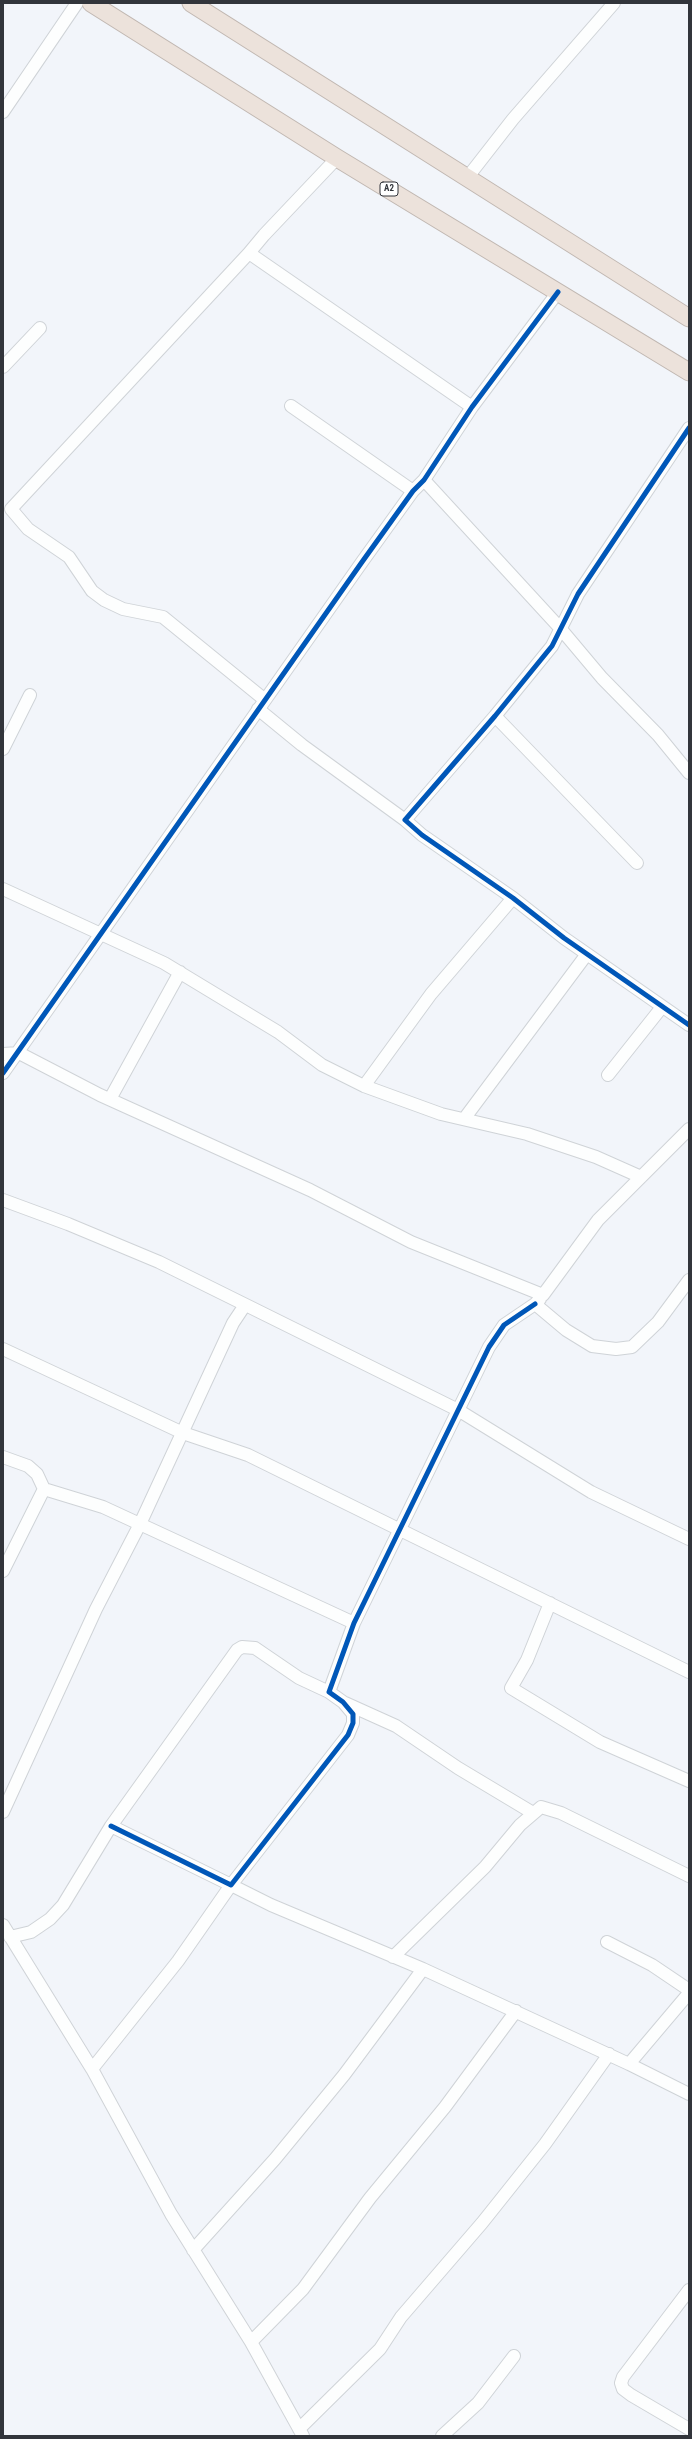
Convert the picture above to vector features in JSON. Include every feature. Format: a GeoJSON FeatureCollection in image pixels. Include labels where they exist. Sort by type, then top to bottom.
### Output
{"type":"FeatureCollection","features":[{"type":"Feature","properties":{"kind":"highway","name":"A2"},"geometry":{"type":"LineString","coordinates":[[91,3],[338,158],[689,372]]}},
{"type":"Feature","properties":{"kind":"highway"},"geometry":{"type":"LineString","coordinates":[[191,3],[689,318]]}},
{"type":"Feature","properties":{"kind":"street"},"geometry":{"type":"LineString","coordinates":[[4,108],[77,3]]}},
{"type":"Feature","properties":{"kind":"street"},"geometry":{"type":"LineString","coordinates":[[467,178],[513,119],[614,3]]}},
{"type":"Feature","properties":{"kind":"street"},"geometry":{"type":"LineString","coordinates":[[338,158],[264,235],[249,254],[7,506],[28,529],[69,558],[92,591],[104,600],[123,609],[163,617],[262,704],[314,754],[405,820],[422,835],[513,898],[587,954],[689,1025]]}},
{"type":"Feature","properties":{"kind":"street"},"geometry":{"type":"LineString","coordinates":[[249,254],[472,407]]}},
{"type":"Feature","properties":{"kind":"street"},"geometry":{"type":"LineString","coordinates":[[3,1073],[19,1053],[74,971],[413,491],[424,480],[472,407],[558,292]]}},
{"type":"Feature","properties":{"kind":"street"},"geometry":{"type":"LineString","coordinates":[[3,367],[40,328]]}},
{"type":"Feature","properties":{"kind":"street"},"geometry":{"type":"LineString","coordinates":[[291,406],[413,491]]}},
{"type":"Feature","properties":{"kind":"street"},"geometry":{"type":"LineString","coordinates":[[405,820],[495,716],[552,646],[578,594],[689,428]]}},
{"type":"Feature","properties":{"kind":"street"},"geometry":{"type":"LineString","coordinates":[[424,480],[560,628],[602,678],[658,735],[689,773]]}},
{"type":"Feature","properties":{"kind":"street"},"geometry":{"type":"LineString","coordinates":[[3,748],[30,695]]}},
{"type":"Feature","properties":{"kind":"street"},"geometry":{"type":"LineString","coordinates":[[495,716],[568,794],[637,863]]}},
{"type":"Feature","properties":{"kind":"street"},"geometry":{"type":"LineString","coordinates":[[3,889],[100,935],[164,963],[278,1032],[322,1065],[364,1086],[441,1114],[527,1134],[596,1157],[641,1177]]}},
{"type":"Feature","properties":{"kind":"street"},"geometry":{"type":"LineString","coordinates":[[364,1086],[422,1005],[513,898]]}},
{"type":"Feature","properties":{"kind":"street"},"geometry":{"type":"LineString","coordinates":[[464,1119],[587,954]]}},
{"type":"Feature","properties":{"kind":"street"},"geometry":{"type":"LineString","coordinates":[[110,1099],[180,972]]}},
{"type":"Feature","properties":{"kind":"street"},"geometry":{"type":"LineString","coordinates":[[608,1075],[662,1007]]}},
{"type":"Feature","properties":{"kind":"street"},"geometry":{"type":"LineString","coordinates":[[3,1054],[19,1053],[110,1099],[310,1190],[411,1242],[539,1300],[566,1330],[592,1346],[616,1349],[632,1347],[658,1322],[689,1280]]}},
{"type":"Feature","properties":{"kind":"street"},"geometry":{"type":"LineString","coordinates":[[329,1692],[354,1623],[458,1410],[490,1347],[504,1325],[539,1300],[563,1271],[598,1220],[689,1129]]}},
{"type":"Feature","properties":{"kind":"street"},"geometry":{"type":"LineString","coordinates":[[3,1200],[68,1224],[159,1262],[458,1410],[591,1492],[689,1539]]}},
{"type":"Feature","properties":{"kind":"street"},"geometry":{"type":"LineString","coordinates":[[3,1812],[96,1609],[140,1524],[233,1323],[245,1305]]}},
{"type":"Feature","properties":{"kind":"street"},"geometry":{"type":"LineString","coordinates":[[3,1349],[183,1433],[248,1455],[689,1672]]}},
{"type":"Feature","properties":{"kind":"street"},"geometry":{"type":"LineString","coordinates":[[3,1457],[28,1466],[37,1474],[44,1489],[103,1507],[354,1623]]}},
{"type":"Feature","properties":{"kind":"street"},"geometry":{"type":"LineString","coordinates":[[3,1571],[44,1489]]}},
{"type":"Feature","properties":{"kind":"street"},"geometry":{"type":"LineString","coordinates":[[550,1603],[527,1660],[511,1688],[600,1742],[689,1781]]}},
{"type":"Feature","properties":{"kind":"street"},"geometry":{"type":"LineString","coordinates":[[10,1937],[30,1932],[50,1919],[63,1905],[111,1826],[237,1650],[242,1647],[255,1648],[299,1678],[329,1692],[343,1702],[396,1726],[458,1768],[533,1813]]}},
{"type":"Feature","properties":{"kind":"street"},"geometry":{"type":"LineString","coordinates":[[92,2069],[178,1961],[231,1885],[348,1735],[354,1723],[353,1714],[343,1702]]}},
{"type":"Feature","properties":{"kind":"street"},"geometry":{"type":"LineString","coordinates":[[393,1957],[485,1867],[533,1813],[541,1807],[561,1813],[689,1876]]}},
{"type":"Feature","properties":{"kind":"street"},"geometry":{"type":"LineString","coordinates":[[111,1826],[271,1905],[423,1969],[516,2011],[609,2054],[689,2094]]}},
{"type":"Feature","properties":{"kind":"street"},"geometry":{"type":"LineString","coordinates":[[3,1925],[92,2069],[193,2250],[251,2342],[301,2433],[380,2350],[401,2317],[482,2223],[545,2144],[609,2054]]}},
{"type":"Feature","properties":{"kind":"street"},"geometry":{"type":"LineString","coordinates":[[607,1942],[652,1965],[689,1992],[629,2064]]}},
{"type":"Feature","properties":{"kind":"street"},"geometry":{"type":"LineString","coordinates":[[193,2250],[275,2159],[339,2081],[423,1969]]}},
{"type":"Feature","properties":{"kind":"street"},"geometry":{"type":"LineString","coordinates":[[251,2342],[303,2289],[370,2198],[445,2107],[516,2011]]}},
{"type":"Feature","properties":{"kind":"street"},"geometry":{"type":"LineString","coordinates":[[689,2290],[622,2377],[623,2389],[689,2429]]}},
{"type":"Feature","properties":{"kind":"street"},"geometry":{"type":"LineString","coordinates":[[442,2436],[478,2402],[514,2356]]}},
{"type":"Feature","properties":{"kind":"cycle path"},"geometry":{"type":"LineString","coordinates":[[3,1073],[362,562],[413,491],[424,480],[472,407],[558,292]]}},
{"type":"Feature","properties":{"kind":"cycle path"},"geometry":{"type":"LineString","coordinates":[[689,428],[578,594],[552,646],[495,716],[405,820],[422,835],[513,898],[564,938],[689,1025]]}},
{"type":"Feature","properties":{"kind":"cycle path"},"geometry":{"type":"LineString","coordinates":[[111,1826],[231,1885],[348,1735],[353,1723],[353,1714],[343,1702],[329,1692],[354,1623],[489,1347],[504,1325],[535,1304]]}}]}
